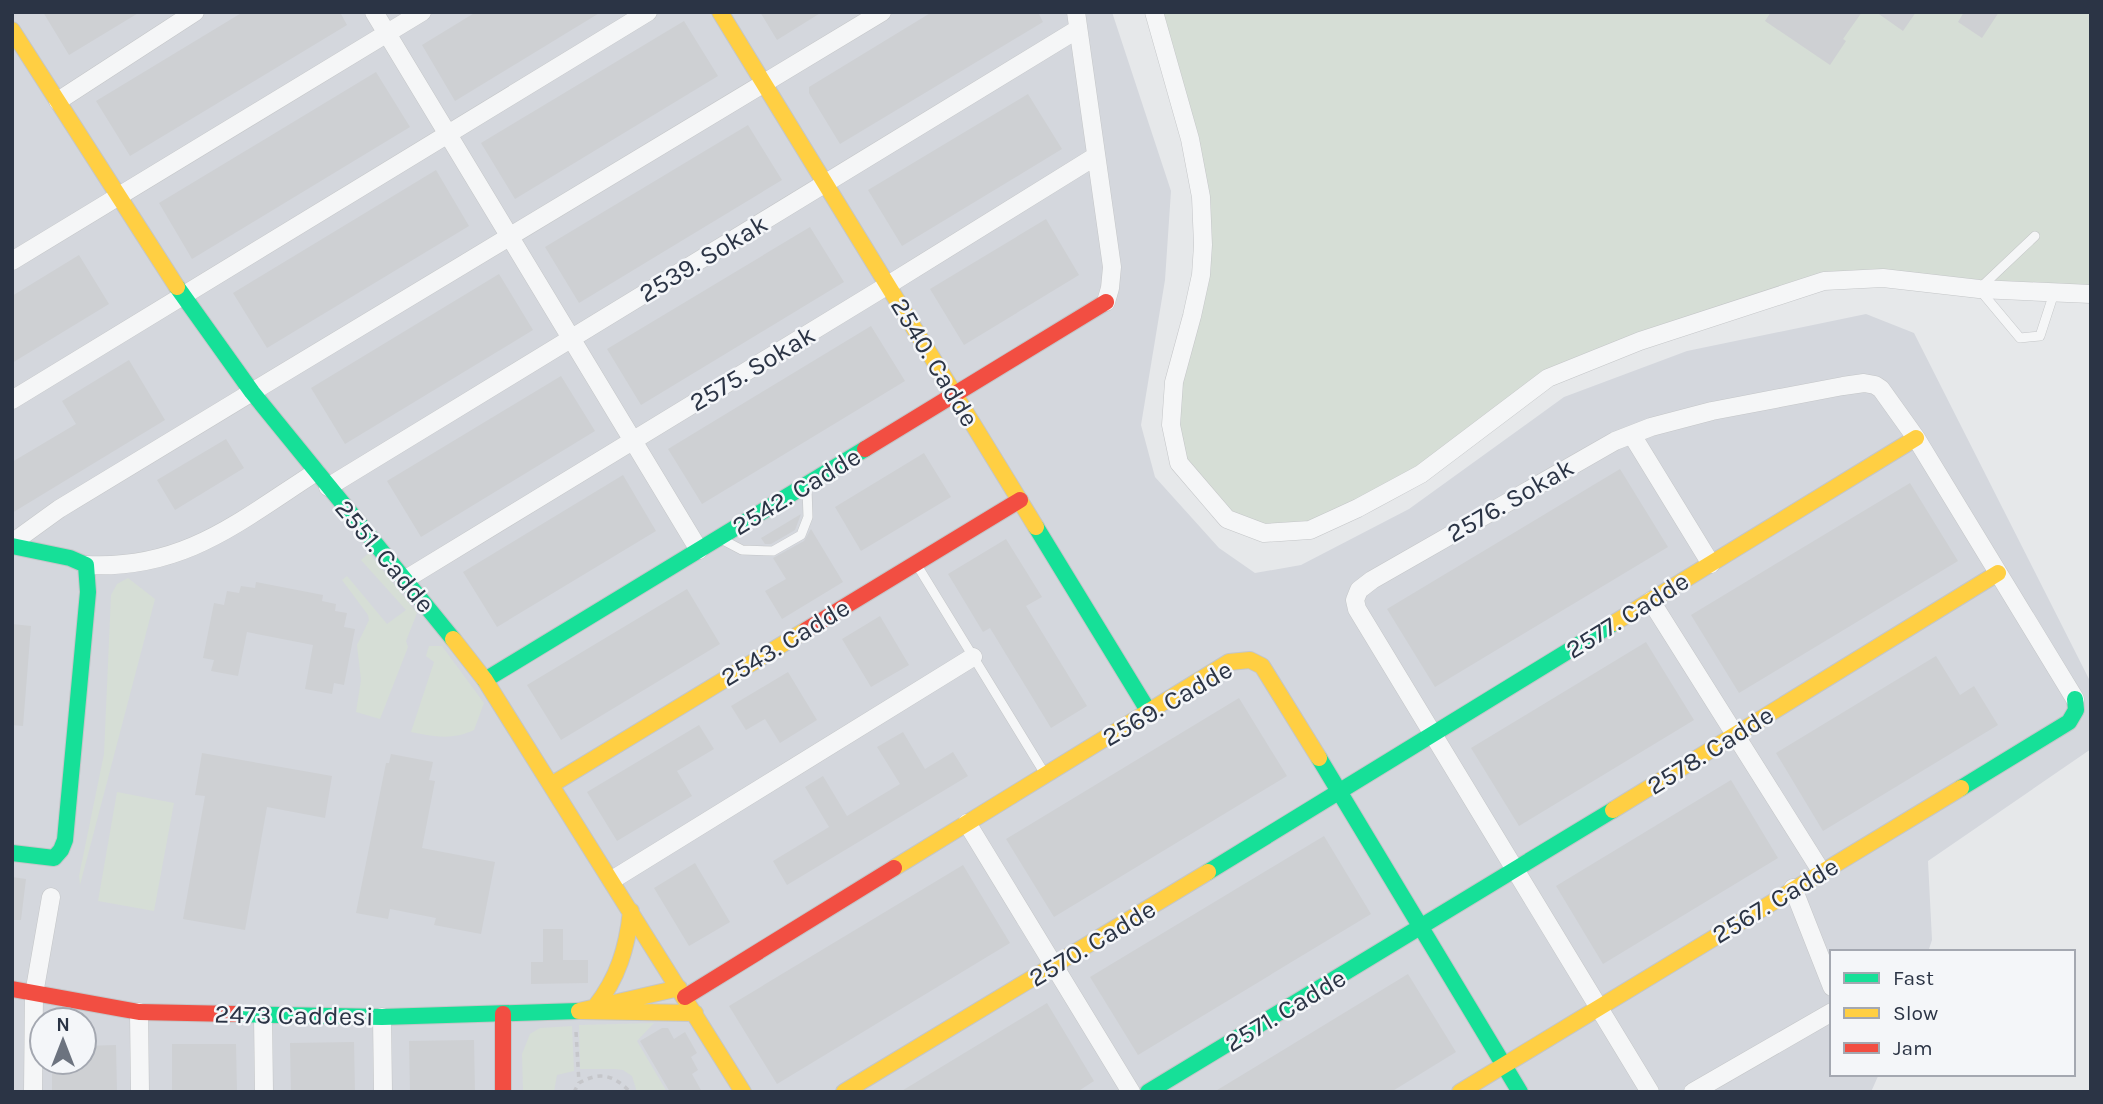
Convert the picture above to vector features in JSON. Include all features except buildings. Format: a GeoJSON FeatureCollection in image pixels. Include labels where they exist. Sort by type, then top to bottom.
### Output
{"type":"FeatureCollection","features":[{"type":"Feature","properties":{"kind":"street"},"geometry":{"type":"LineString","coordinates":[[58,101],[195,12]]}},
{"type":"Feature","properties":{"kind":"street"},"geometry":{"type":"LineString","coordinates":[[374,12],[699,550]]}},
{"type":"Feature","properties":{"kind":"street"},"geometry":{"type":"LineString","coordinates":[[12,261],[422,12]]}},
{"type":"Feature","properties":{"kind":"street"},"geometry":{"type":"LineString","coordinates":[[12,400],[648,12]]}},
{"type":"Feature","properties":{"kind":"street","name":"2540. Cadde"},"geometry":{"type":"LineString","coordinates":[[720,12],[1149,712]]}},
{"type":"Feature","properties":{"kind":"street"},"geometry":{"type":"LineString","coordinates":[[12,545],[59,509],[882,12]]}},
{"type":"Feature","properties":{"kind":"street"},"geometry":{"type":"LineString","coordinates":[[1154,12],[1190,139],[1201,197],[1201,275],[1174,382],[1171,425],[1179,463],[1227,519],[1264,533],[1310,530],[1358,508],[1420,474],[1548,378],[1640,341],[1824,281],[1883,278],[1979,289],[2091,294]]}},
{"type":"Feature","properties":{"kind":"street"},"geometry":{"type":"LineString","coordinates":[[1077,20],[1112,267],[1111,288],[1106,302]]}},
{"type":"Feature","properties":{"kind":"street","name":"2539. Sokak"},"geometry":{"type":"LineString","coordinates":[[328,486],[826,183],[1077,20]]}},
{"type":"Feature","properties":{"kind":"street","name":"2551. Cadde"},"geometry":{"type":"LineString","coordinates":[[12,30],[183,296],[252,392],[406,579],[485,680],[743,1092]]}},
{"type":"Feature","properties":{"kind":"street","name":"2575. Sokak"},"geometry":{"type":"LineString","coordinates":[[406,579],[1096,156]]}},
{"type":"Feature","properties":{"kind":"street"},"geometry":{"type":"LineString","coordinates":[[12,248],[32,249]]}},
{"type":"Feature","properties":{"kind":"street","name":"2542. Cadde"},"geometry":{"type":"LineString","coordinates":[[485,680],[1106,302]]}},
{"type":"Feature","properties":{"kind":"street","name":"2576. Sokak"},"geometry":{"type":"LineString","coordinates":[[1650,1092],[1357,609],[1354,600],[1359,590],[1597,450],[1651,427],[1712,411],[1864,383],[1875,384],[1916,438],[2075,699]]}},
{"type":"Feature","properties":{"kind":"street"},"geometry":{"type":"LineString","coordinates":[[1632,435],[1711,564]]}},
{"type":"Feature","properties":{"kind":"street","name":"2577. Cadde"},"geometry":{"type":"LineString","coordinates":[[1339,792],[1916,438]]}},
{"type":"Feature","properties":{"kind":"street"},"geometry":{"type":"LineString","coordinates":[[12,545],[70,558],[86,565],[109,566],[146,562],[197,547],[217,537],[316,472]]}},
{"type":"Feature","properties":{"kind":"street","name":"2543. Cadde"},"geometry":{"type":"LineString","coordinates":[[551,785],[1020,500]]}},
{"type":"Feature","properties":{"kind":"street"},"geometry":{"type":"LineString","coordinates":[[12,853],[54,858],[65,840],[87,612],[86,565]]}},
{"type":"Feature","properties":{"kind":"street","name":"2578. Cadde"},"geometry":{"type":"LineString","coordinates":[[1422,927],[1998,573]]}},
{"type":"Feature","properties":{"kind":"street"},"geometry":{"type":"LineString","coordinates":[[1651,600],[1821,871]]}},
{"type":"Feature","properties":{"kind":"street"},"geometry":{"type":"LineString","coordinates":[[612,880],[974,657]]}},
{"type":"Feature","properties":{"kind":"street","name":"2569. Cadde"},"geometry":{"type":"LineString","coordinates":[[583,1014],[682,993],[1228,663],[1242,659],[1256,661],[1262,667],[1520,1092]]}},
{"type":"Feature","properties":{"kind":"street","name":"2567. Cadde"},"geometry":{"type":"LineString","coordinates":[[1460,1092],[2069,722],[2076,710],[2075,699]]}},
{"type":"Feature","properties":{"kind":"street","name":"2570. Cadde"},"geometry":{"type":"LineString","coordinates":[[844,1092],[1339,792]]}},
{"type":"Feature","properties":{"kind":"street"},"geometry":{"type":"LineString","coordinates":[[967,823],[1131,1092]]}},
{"type":"Feature","properties":{"kind":"street"},"geometry":{"type":"LineString","coordinates":[[1793,888],[1830,982]]}},
{"type":"Feature","properties":{"kind":"street"},"geometry":{"type":"LineString","coordinates":[[33,1092],[34,993],[51,897]]}},
{"type":"Feature","properties":{"kind":"street"},"geometry":{"type":"LineString","coordinates":[[583,1014],[616,978],[626,945],[631,911]]}},
{"type":"Feature","properties":{"kind":"street","name":"2571. Cadde"},"geometry":{"type":"LineString","coordinates":[[1149,1092],[1422,927]]}},
{"type":"Feature","properties":{"kind":"street","name":"2473 Caddesi"},"geometry":{"type":"LineString","coordinates":[[12,989],[139,1012],[382,1017],[583,1014]]}},
{"type":"Feature","properties":{"kind":"street"},"geometry":{"type":"LineString","coordinates":[[139,1012],[140,1092]]}},
{"type":"Feature","properties":{"kind":"street"},"geometry":{"type":"LineString","coordinates":[[583,1014],[695,1013]]}},
{"type":"Feature","properties":{"kind":"street"},"geometry":{"type":"LineString","coordinates":[[1693,1092],[1830,1013]]}},
{"type":"Feature","properties":{"kind":"street"},"geometry":{"type":"LineString","coordinates":[[503,1014],[503,1092]]}},
{"type":"Feature","properties":{"kind":"street"},"geometry":{"type":"LineString","coordinates":[[263,1015],[264,1092]]}},
{"type":"Feature","properties":{"kind":"street"},"geometry":{"type":"LineString","coordinates":[[382,1017],[383,1092]]}},
{"type":"Feature","properties":{"kind":"lane"},"geometry":{"type":"LineString","coordinates":[[2035,236],[1979,289],[2020,338],[2040,336],[2054,293]]}},
{"type":"Feature","properties":{"kind":"lane"},"geometry":{"type":"LineString","coordinates":[[718,538],[742,550],[761,552],[773,551],[801,535],[808,517],[807,484]]}},
{"type":"Feature","properties":{"kind":"lane"},"geometry":{"type":"LineString","coordinates":[[915,562],[1046,775]]}},
{"type":"Feature","properties":{"kind":"path"},"geometry":{"type":"LineString","coordinates":[[574,1092],[579,1083],[583,1014]]}},
{"type":"Feature","properties":{"kind":"path"},"geometry":{"type":"LineString","coordinates":[[579,1083],[598,1077],[611,1077],[620,1081],[629,1092]]}},
{"type":"Feature","properties":{"kind":"shaded area"},"geometry":{"type":"Polygon","coordinates":[[[12,12],[1112,12],[1171,191],[1165,280],[1141,425],[1155,477],[1219,548],[1255,573],[1301,565],[1409,509],[1564,397],[1687,351],[1866,314],[1914,333],[2091,683],[2091,749],[1928,861],[1932,940],[1929,950],[1830,950],[1830,1076],[1878,1076],[1871,1092],[12,1092],[12,12]]]}},
{"type":"Feature","properties":{"kind":"shaded area"},"geometry":{"type":"Polygon","coordinates":[[[1154,12],[2091,12],[2091,294],[1824,281],[1548,378],[1421,474],[1310,530],[1264,533],[1227,519],[1179,463],[1171,425],[1192,316],[1201,197],[1154,12]]]}},
{"type":"Feature","properties":{"kind":"shaded area"},"geometry":{"type":"Polygon","coordinates":[[[369,553],[417,613],[406,641],[408,647],[380,719],[356,712],[361,680],[357,645],[369,620],[342,580],[347,576],[387,624],[406,610],[361,560],[369,553]]]}},
{"type":"Feature","properties":{"kind":"shaded area"},"geometry":{"type":"Polygon","coordinates":[[[128,578],[155,599],[80,885],[79,876],[104,754],[111,595],[117,584],[128,578]]]}},
{"type":"Feature","properties":{"kind":"shaded area"},"geometry":{"type":"Polygon","coordinates":[[[429,646],[442,646],[484,703],[474,730],[443,737],[411,732],[434,662],[426,656],[429,646]]]}},
{"type":"Feature","properties":{"kind":"shaded area"},"geometry":{"type":"Polygon","coordinates":[[[117,792],[174,803],[154,911],[98,901],[117,792]]]}},
{"type":"Feature","properties":{"kind":"shaded area"},"geometry":{"type":"Polygon","coordinates":[[[654,1023],[637,1041],[667,1092],[637,1092],[632,1076],[623,1070],[580,1069],[579,1025],[654,1023]]]}},
{"type":"Feature","properties":{"kind":"shaded area"},"geometry":{"type":"Polygon","coordinates":[[[572,1026],[574,1071],[557,1075],[554,1092],[523,1092],[522,1054],[530,1034],[540,1028],[572,1026]]]}},
{"type":"Feature","properties":{"kind":"traffic: fast"},"geometry":{"type":"LineString","coordinates":[[177,287],[252,392],[453,639]]}},
{"type":"Feature","properties":{"kind":"traffic: fast"},"geometry":{"type":"LineString","coordinates":[[485,680],[865,449]]}},
{"type":"Feature","properties":{"kind":"traffic: fast"},"geometry":{"type":"LineString","coordinates":[[1036,527],[1149,712]]}},
{"type":"Feature","properties":{"kind":"traffic: fast"},"geometry":{"type":"LineString","coordinates":[[12,546],[70,558],[86,565],[88,592],[65,840],[54,858],[12,853]]}},
{"type":"Feature","properties":{"kind":"traffic: fast"},"geometry":{"type":"LineString","coordinates":[[1208,872],[1614,623]]}},
{"type":"Feature","properties":{"kind":"traffic: fast"},"geometry":{"type":"LineString","coordinates":[[1961,788],[2069,722],[2076,710],[2075,699]]}},
{"type":"Feature","properties":{"kind":"traffic: fast"},"geometry":{"type":"LineString","coordinates":[[1319,758],[1520,1092]]}},
{"type":"Feature","properties":{"kind":"traffic: fast"},"geometry":{"type":"LineString","coordinates":[[1148,1092],[1613,810]]}},
{"type":"Feature","properties":{"kind":"traffic: fast"},"geometry":{"type":"LineString","coordinates":[[235,1014],[382,1017],[579,1011]]}},
{"type":"Feature","properties":{"kind":"traffic: slow"},"geometry":{"type":"LineString","coordinates":[[720,12],[1036,527]]}},
{"type":"Feature","properties":{"kind":"traffic: slow"},"geometry":{"type":"LineString","coordinates":[[12,30],[177,287]]}},
{"type":"Feature","properties":{"kind":"traffic: slow"},"geometry":{"type":"LineString","coordinates":[[1614,623],[1916,438]]}},
{"type":"Feature","properties":{"kind":"traffic: slow"},"geometry":{"type":"LineString","coordinates":[[1613,810],[1998,573]]}},
{"type":"Feature","properties":{"kind":"traffic: slow"},"geometry":{"type":"LineString","coordinates":[[551,785],[806,630]]}},
{"type":"Feature","properties":{"kind":"traffic: slow"},"geometry":{"type":"LineString","coordinates":[[453,639],[485,680],[743,1092]]}},
{"type":"Feature","properties":{"kind":"traffic: slow"},"geometry":{"type":"LineString","coordinates":[[894,868],[1229,662],[1250,660],[1262,666],[1319,758]]}},
{"type":"Feature","properties":{"kind":"traffic: slow"},"geometry":{"type":"LineString","coordinates":[[1460,1092],[1961,788]]}},
{"type":"Feature","properties":{"kind":"traffic: slow"},"geometry":{"type":"LineString","coordinates":[[844,1092],[1208,872]]}},
{"type":"Feature","properties":{"kind":"traffic: slow"},"geometry":{"type":"LineString","coordinates":[[595,1007],[610,985],[620,962],[631,911]]}},
{"type":"Feature","properties":{"kind":"traffic: slow"},"geometry":{"type":"LineString","coordinates":[[679,988],[579,1011],[695,1013]]}},
{"type":"Feature","properties":{"kind":"traffic: jam"},"geometry":{"type":"LineString","coordinates":[[865,449],[1106,302]]}},
{"type":"Feature","properties":{"kind":"traffic: jam"},"geometry":{"type":"LineString","coordinates":[[806,630],[1020,500]]}},
{"type":"Feature","properties":{"kind":"traffic: jam"},"geometry":{"type":"LineString","coordinates":[[685,997],[894,868]]}},
{"type":"Feature","properties":{"kind":"traffic: jam"},"geometry":{"type":"LineString","coordinates":[[12,989],[139,1012],[235,1014]]}},
{"type":"Feature","properties":{"kind":"traffic: jam"},"geometry":{"type":"LineString","coordinates":[[503,1014],[503,1092]]}}]}
